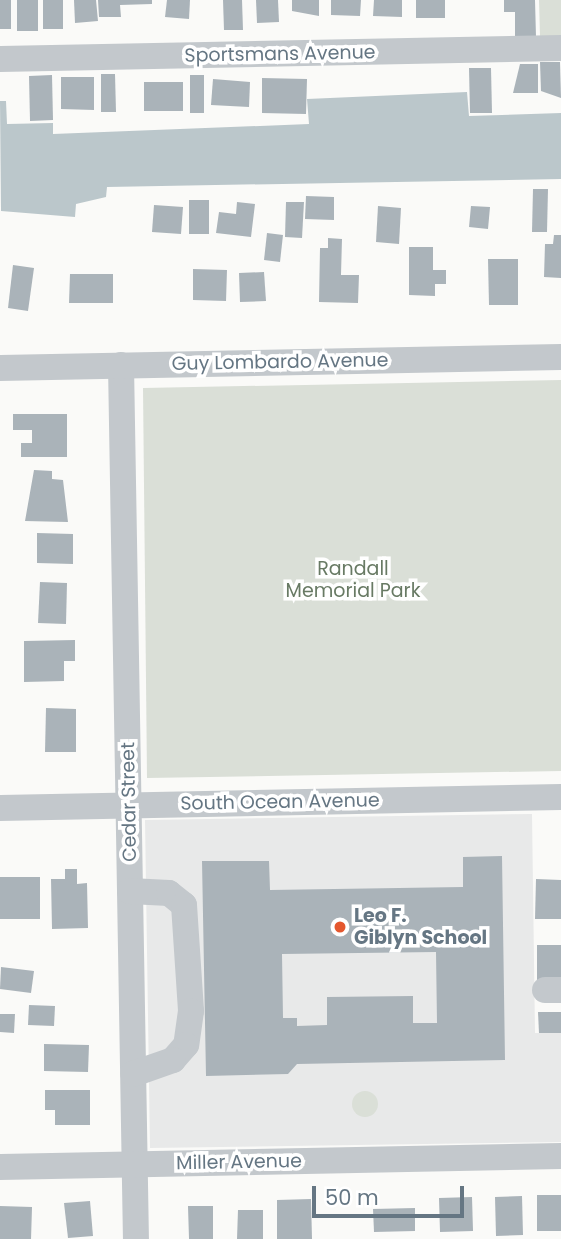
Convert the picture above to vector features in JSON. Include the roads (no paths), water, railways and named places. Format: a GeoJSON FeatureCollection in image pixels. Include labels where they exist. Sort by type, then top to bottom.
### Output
{"type":"FeatureCollection","features":[{"type":"Feature","properties":{"kind":"street","name":"Sportsmans Avenue"},"geometry":{"type":"LineString","coordinates":[[0,59],[561,48]]}},
{"type":"Feature","properties":{"kind":"street","name":"Guy Lombardo Avenue"},"geometry":{"type":"LineString","coordinates":[[0,368],[561,357]]}},
{"type":"Feature","properties":{"kind":"street","name":"Cedar Street"},"geometry":{"type":"LineString","coordinates":[[121,365],[136,1239]]}},
{"type":"Feature","properties":{"kind":"street","name":"South Ocean Avenue"},"geometry":{"type":"LineString","coordinates":[[0,808],[561,797]]}},
{"type":"Feature","properties":{"kind":"street"},"geometry":{"type":"LineString","coordinates":[[130,891],[169,893],[184,905],[190,983],[186,1045],[173,1060],[133,1074]]}},
{"type":"Feature","properties":{"kind":"street","name":"Miller Avenue"},"geometry":{"type":"LineString","coordinates":[[0,1167],[561,1156]]}},
{"type":"Feature","properties":{"kind":"place","name":"Leo F. Giblyn School"},"geometry":{"type":"Point","coordinates":[340,927]}},
{"type":"Feature","properties":{"kind":"park label","name":"Randall Memorial Park"},"geometry":{"type":"Point","coordinates":[353,580]}}]}
